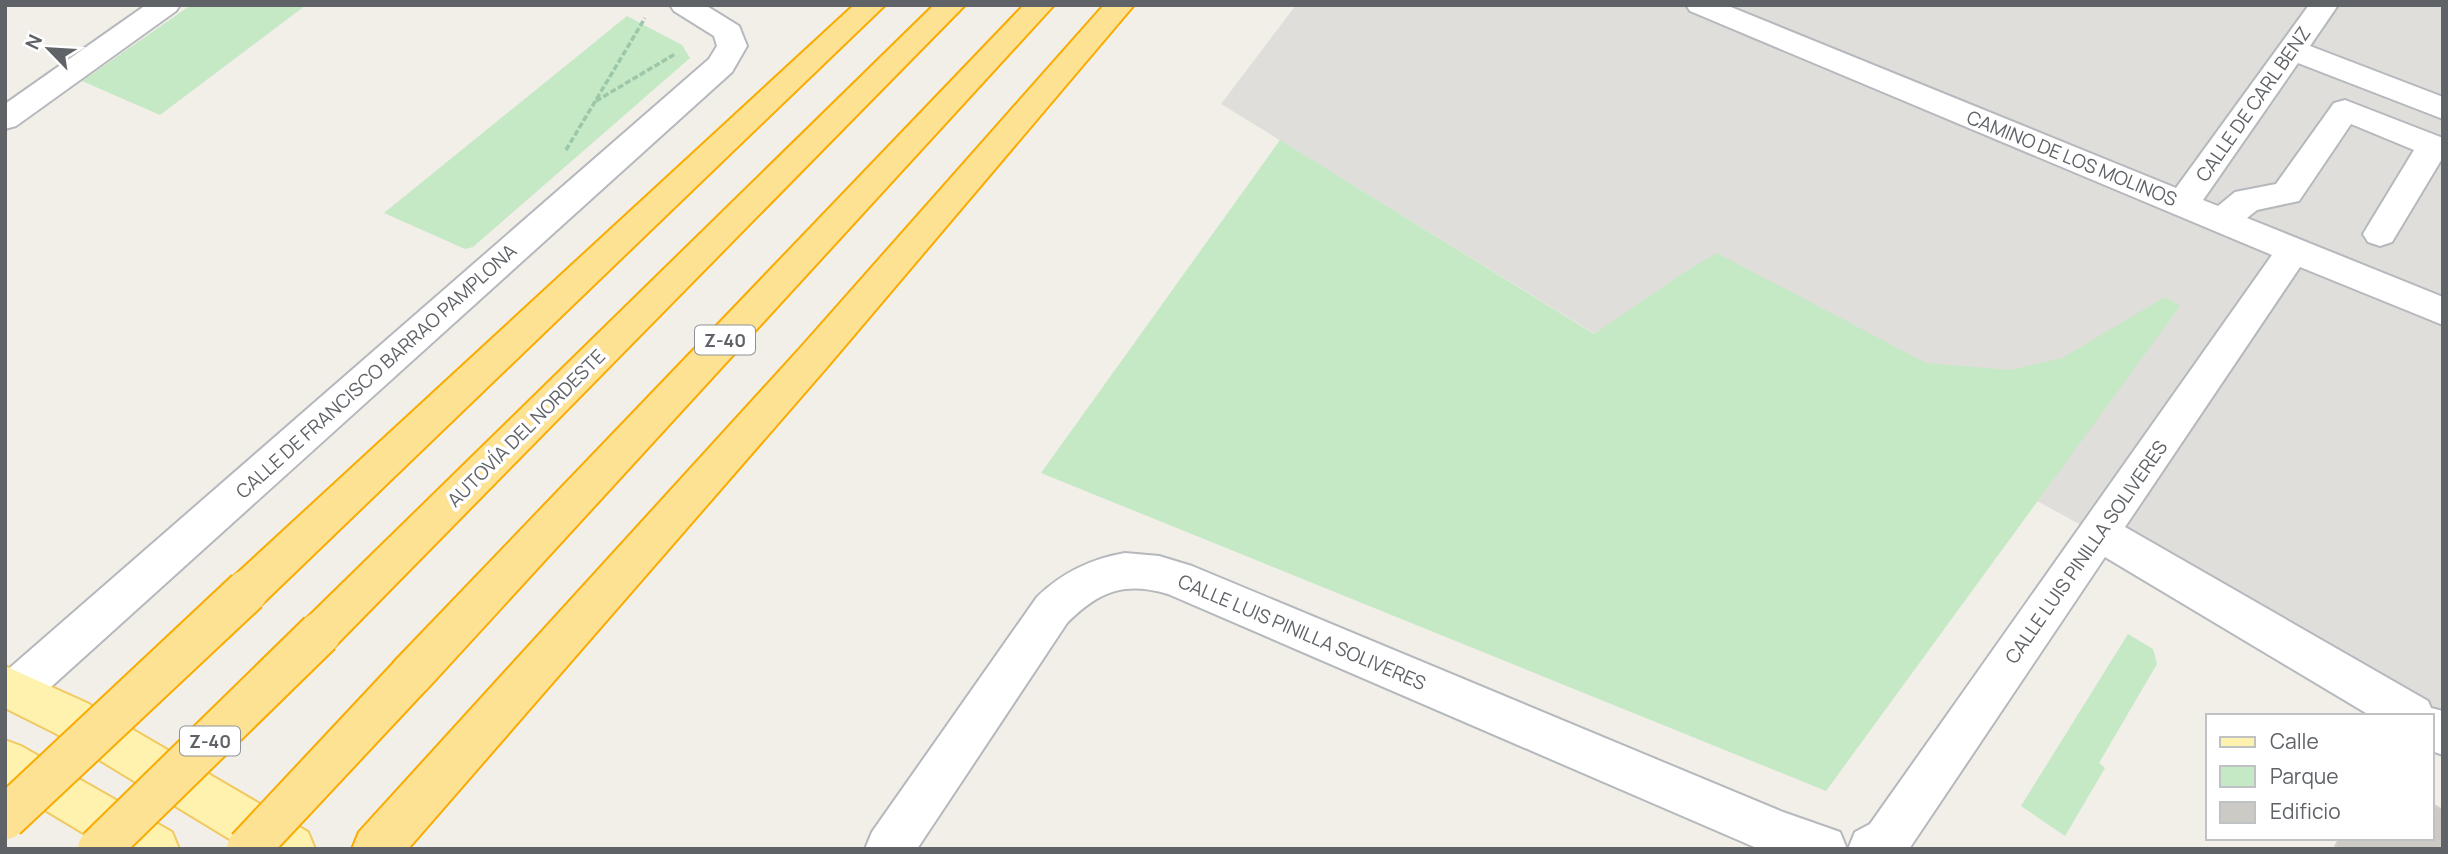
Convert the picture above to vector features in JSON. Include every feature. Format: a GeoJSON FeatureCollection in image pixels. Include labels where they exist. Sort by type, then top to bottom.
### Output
{"type":"FeatureCollection","features":[{"type":"Feature","properties":{"kind":"highway"},"geometry":{"type":"LineString","coordinates":[[5,818],[871,5]]}},
{"type":"Feature","properties":{"kind":"highway","name":"AUTOVÍA DEL NORDESTE"},"geometry":{"type":"LineString","coordinates":[[99,849],[951,5]]}},
{"type":"Feature","properties":{"kind":"highway","name":"Z-40"},"geometry":{"type":"LineString","coordinates":[[248,849],[1040,5]]}},
{"type":"Feature","properties":{"kind":"highway"},"geometry":{"type":"LineString","coordinates":[[376,849],[815,356],[1120,5]]}},
{"type":"Feature","properties":{"kind":"main road"},"geometry":{"type":"LineString","coordinates":[[10,689],[71,718],[291,849]]}},
{"type":"Feature","properties":{"kind":"main road"},"geometry":{"type":"LineString","coordinates":[[5,761],[155,849]]}},
{"type":"Feature","properties":{"kind":"street"},"geometry":{"type":"LineString","coordinates":[[5,120],[166,5]]}},
{"type":"Feature","properties":{"kind":"street","name":"CALLE DE FRANCISCO BARRAO PAMPLONA"},"geometry":{"type":"LineString","coordinates":[[10,689],[721,65],[732,46],[727,32],[684,5]]}},
{"type":"Feature","properties":{"kind":"street","name":"CAMINO DE LOS MOLINOS"},"geometry":{"type":"LineString","coordinates":[[1700,5],[1738,11],[2182,204],[2443,312]]}},
{"type":"Feature","properties":{"kind":"street","name":"CALLE DE CARL BENZ"},"geometry":{"type":"LineString","coordinates":[[2182,204],[2324,5]]}},
{"type":"Feature","properties":{"kind":"street"},"geometry":{"type":"LineString","coordinates":[[2291,49],[2443,109]]}},
{"type":"Feature","properties":{"kind":"street"},"geometry":{"type":"LineString","coordinates":[[2222,220],[2247,200],[2287,193],[2345,110],[2433,146],[2380,234]]}},
{"type":"Feature","properties":{"kind":"street","name":"CALLE LUIS PINILLA SOLIVERES"},"geometry":{"type":"LineString","coordinates":[[1872,849],[1886,841],[2294,249]]}},
{"type":"Feature","properties":{"kind":"street"},"geometry":{"type":"LineString","coordinates":[[2099,533],[2409,714]]}},
{"type":"Feature","properties":{"kind":"street","name":"CALLE LUIS PINILLA SOLIVERES"},"geometry":{"type":"LineString","coordinates":[[889,849],[1052,610],[1085,581],[1132,570],[1156,572],[1177,579],[1780,834],[1823,849]]}},
{"type":"Feature","properties":{"kind":"path"},"geometry":{"type":"LineString","coordinates":[[563,155],[645,18]]}},
{"type":"Feature","properties":{"kind":"path"},"geometry":{"type":"LineString","coordinates":[[595,102],[685,48]]}},
{"type":"Feature","properties":{"kind":"shaded area"},"geometry":{"type":"Polygon","coordinates":[[[1296,5],[2443,5],[2443,734],[2434,719],[2434,714],[2428,714],[2037,501],[1595,334],[1221,104],[1296,5]]]}},
{"type":"Feature","properties":{"kind":"green space"},"geometry":{"type":"Polygon","coordinates":[[[191,5],[306,5],[160,115],[82,81],[191,5]]]}},
{"type":"Feature","properties":{"kind":"green space"},"geometry":{"type":"Polygon","coordinates":[[[627,16],[682,45],[690,58],[473,247],[465,249],[384,213],[627,16]]]}},
{"type":"Feature","properties":{"kind":"green space"},"geometry":{"type":"Polygon","coordinates":[[[1280,140],[1594,334],[1717,253],[1926,363],[2011,370],[2062,358],[2165,297],[2180,306],[1826,791],[1041,473],[1280,140]]]}},
{"type":"Feature","properties":{"kind":"green space"},"geometry":{"type":"Polygon","coordinates":[[[2128,634],[2153,649],[2157,664],[2099,763],[2105,768],[2065,836],[2021,806],[2128,634]]]}},
{"type":"Feature","properties":{"kind":"building"},"geometry":{"type":"Polygon","coordinates":[[[2434,805],[2443,810],[2443,849],[2334,849],[2338,840],[2434,840],[2434,805]]]}}]}
